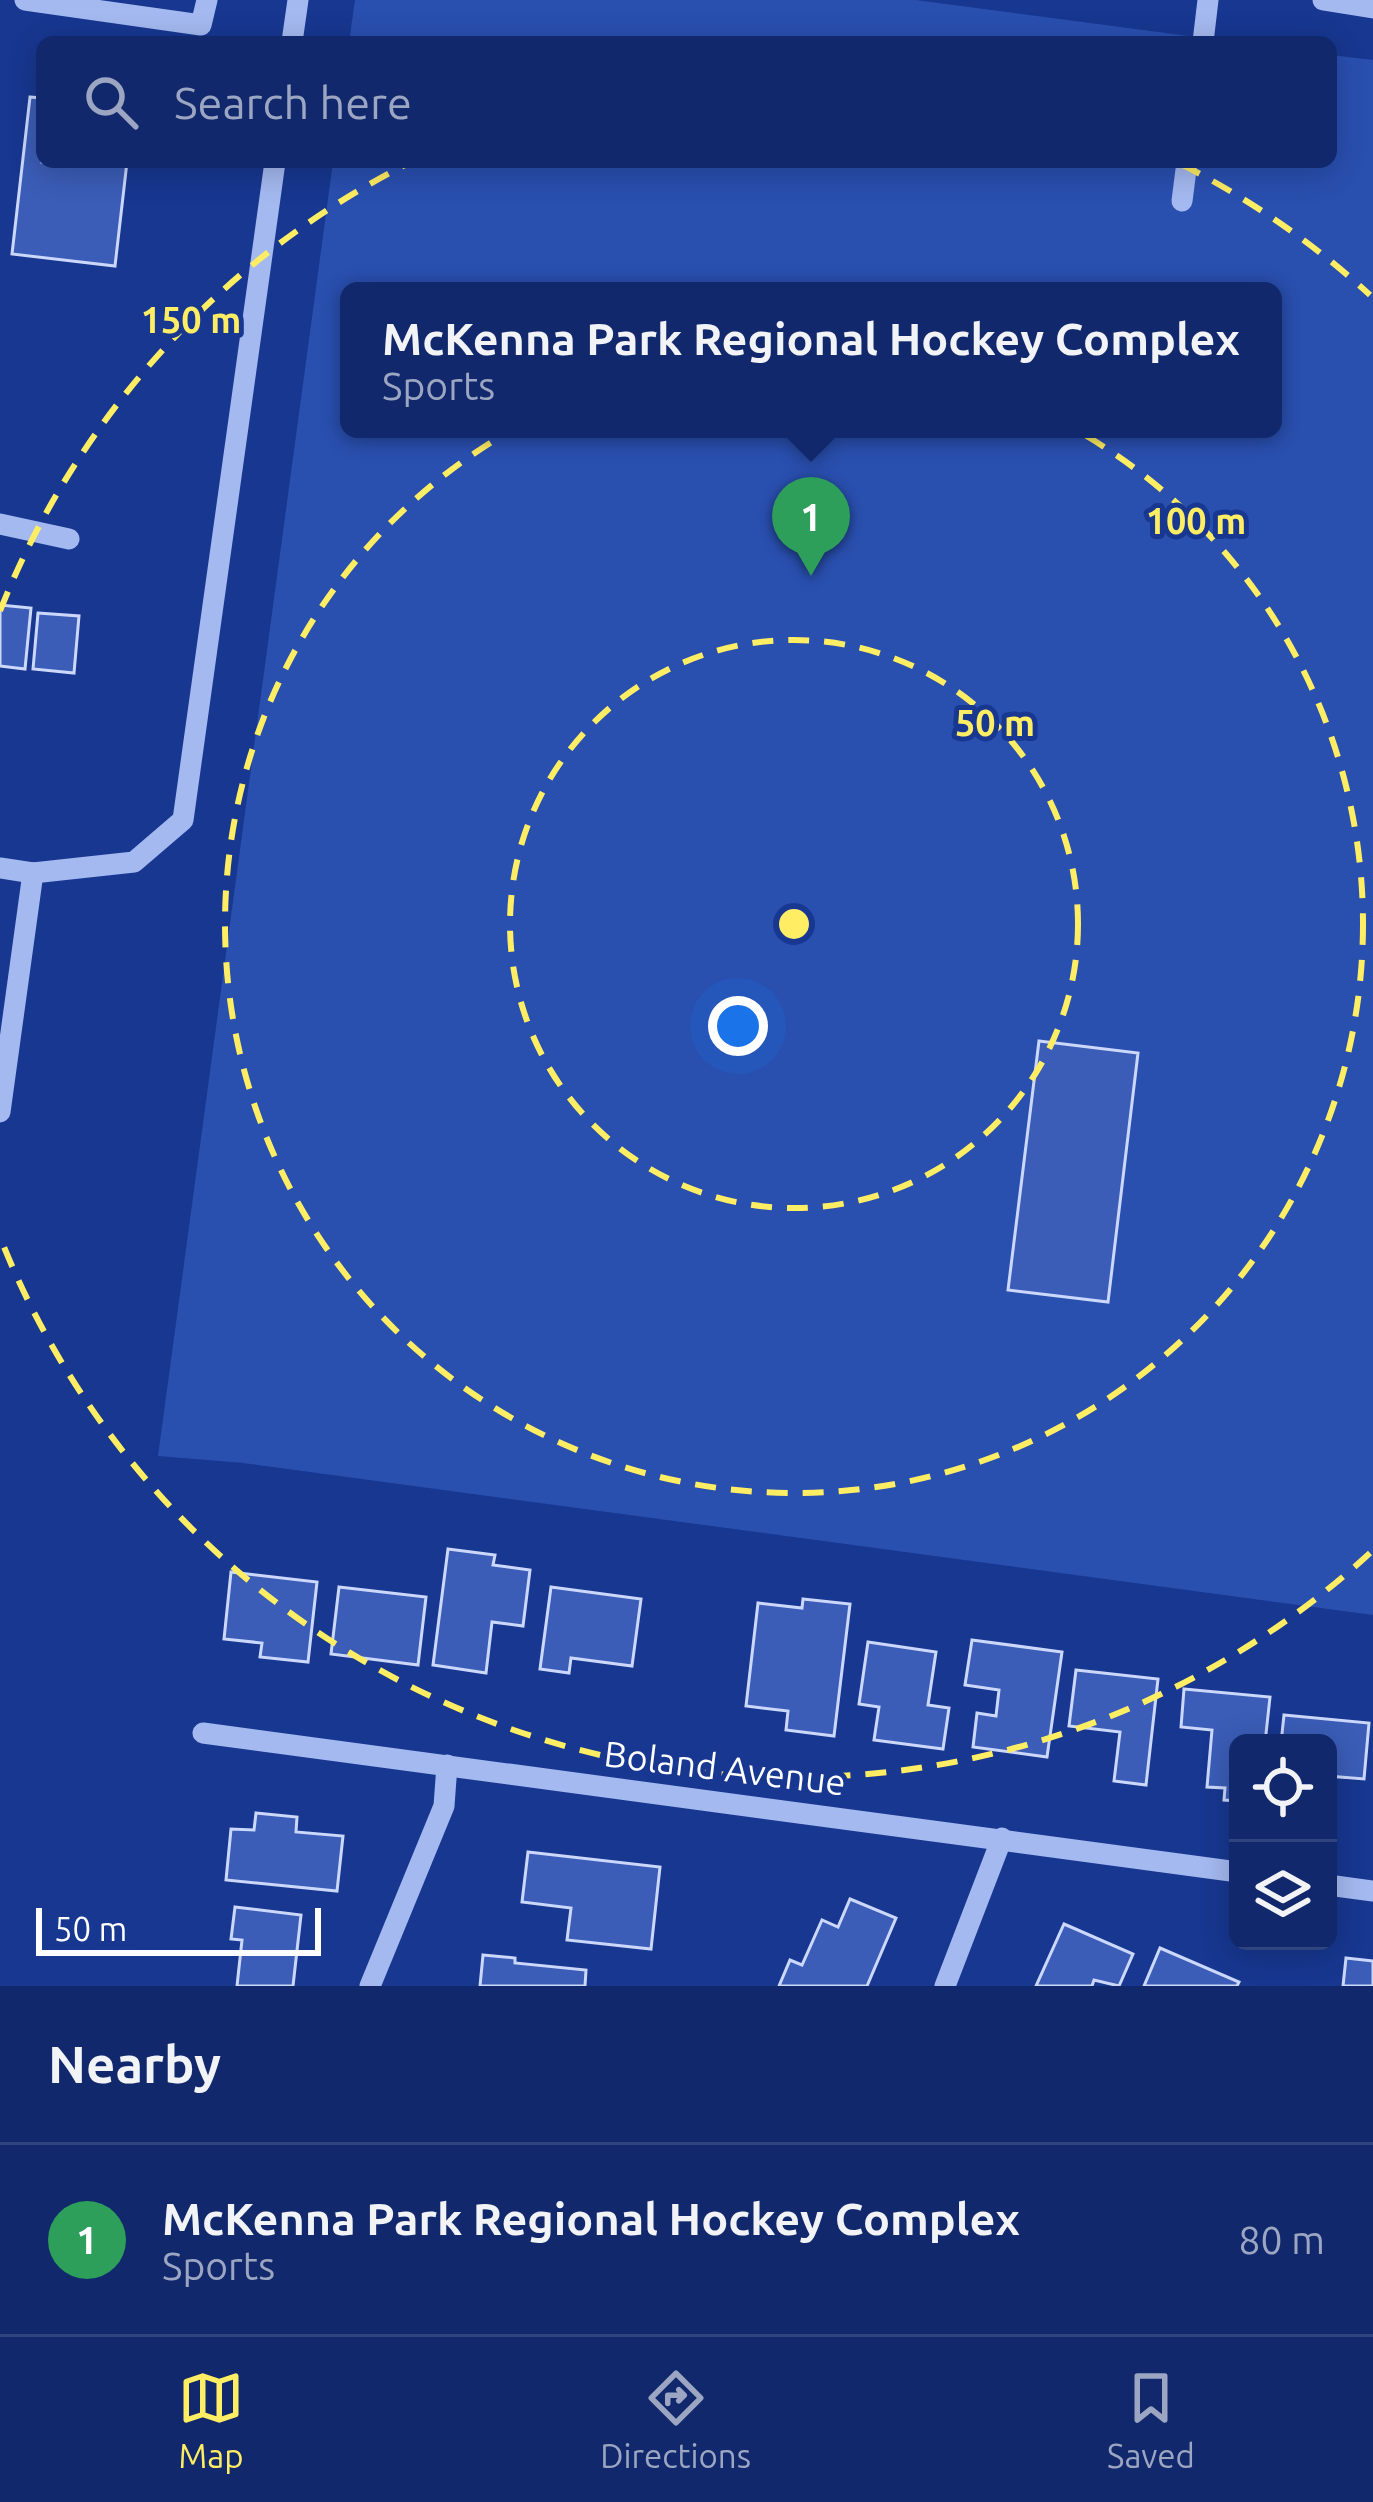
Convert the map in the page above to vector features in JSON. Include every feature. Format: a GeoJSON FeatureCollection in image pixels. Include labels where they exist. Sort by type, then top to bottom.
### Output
{"type":"FeatureCollection","features":[{"type":"Feature","properties":{"kind":"street"},"geometry":{"type":"LineString","coordinates":[[25,0],[201,25],[207,0]]}},
{"type":"Feature","properties":{"kind":"street"},"geometry":{"type":"LineString","coordinates":[[293,36],[298,0]]}},
{"type":"Feature","properties":{"kind":"street"},"geometry":{"type":"LineString","coordinates":[[1204,36],[1208,0]]}},
{"type":"Feature","properties":{"kind":"street"},"geometry":{"type":"LineString","coordinates":[[1323,0],[1373,8]]}},
{"type":"Feature","properties":{"kind":"street"},"geometry":{"type":"LineString","coordinates":[[0,868],[33,873],[134,862],[182,820],[274,168]]}},
{"type":"Feature","properties":{"kind":"street"},"geometry":{"type":"LineString","coordinates":[[1182,201],[1186,168]]}},
{"type":"Feature","properties":{"kind":"street"},"geometry":{"type":"LineString","coordinates":[[0,524],[69,539]]}},
{"type":"Feature","properties":{"kind":"street"},"geometry":{"type":"LineString","coordinates":[[0,1112],[12,942],[33,873]]}},
{"type":"Feature","properties":{"kind":"street","name":"Boland Avenue"},"geometry":{"type":"LineString","coordinates":[[203,1733],[1229,1871]]}},
{"type":"Feature","properties":{"kind":"street"},"geometry":{"type":"LineString","coordinates":[[370,1986],[443,1806],[447,1765]]}},
{"type":"Feature","properties":{"kind":"street"},"geometry":{"type":"LineString","coordinates":[[945,1986],[1003,1838]]}},
{"type":"Feature","properties":{"kind":"street"},"geometry":{"type":"LineString","coordinates":[[1337,1886],[1373,1891]]}},
{"type":"Feature","properties":{"kind":"shaded area"},"geometry":{"type":"Polygon","coordinates":[[[355,0],[916,0],[1189,36],[350,36],[355,0]]]}},
{"type":"Feature","properties":{"kind":"shaded area"},"geometry":{"type":"Polygon","coordinates":[[[1337,56],[1373,60],[1373,1615],[243,1463],[158,1456],[332,168],[1337,168],[1337,56]]]}},
{"type":"Feature","properties":{"kind":"building"},"geometry":{"type":"Polygon","coordinates":[[[30,97],[36,98],[36,168],[126,168],[115,266],[12,254],[30,97]]]}},
{"type":"Feature","properties":{"kind":"building"},"geometry":{"type":"Polygon","coordinates":[[[0,605],[31,608],[25,669],[0,666],[0,605]]]}},
{"type":"Feature","properties":{"kind":"building"},"geometry":{"type":"Polygon","coordinates":[[[38,613],[79,616],[74,673],[33,669],[38,613]]]}},
{"type":"Feature","properties":{"kind":"building"},"geometry":{"type":"Polygon","coordinates":[[[1039,1041],[1138,1053],[1108,1302],[1008,1290],[1039,1041]]]}},
{"type":"Feature","properties":{"kind":"building"},"geometry":{"type":"Polygon","coordinates":[[[448,1549],[495,1555],[493,1565],[530,1570],[523,1626],[492,1622],[486,1673],[433,1665],[448,1549]]]}},
{"type":"Feature","properties":{"kind":"building"},"geometry":{"type":"Polygon","coordinates":[[[231,1572],[317,1582],[308,1662],[260,1657],[262,1643],[224,1639],[231,1572]]]}},
{"type":"Feature","properties":{"kind":"building"},"geometry":{"type":"Polygon","coordinates":[[[339,1587],[426,1597],[418,1665],[331,1654],[339,1587]]]}},
{"type":"Feature","properties":{"kind":"building"},"geometry":{"type":"Polygon","coordinates":[[[551,1587],[641,1599],[632,1666],[571,1658],[569,1673],[540,1669],[551,1587]]]}},
{"type":"Feature","properties":{"kind":"building"},"geometry":{"type":"Polygon","coordinates":[[[803,1599],[850,1604],[834,1736],[786,1730],[788,1711],[746,1706],[758,1603],[802,1608],[803,1599]]]}},
{"type":"Feature","properties":{"kind":"building"},"geometry":{"type":"Polygon","coordinates":[[[972,1640],[1062,1652],[1047,1757],[973,1747],[977,1713],[996,1716],[999,1690],[965,1685],[972,1640]]]}},
{"type":"Feature","properties":{"kind":"building"},"geometry":{"type":"Polygon","coordinates":[[[868,1642],[936,1652],[928,1705],[949,1708],[943,1749],[874,1740],[879,1707],[859,1704],[868,1642]]]}},
{"type":"Feature","properties":{"kind":"building"},"geometry":{"type":"Polygon","coordinates":[[[1076,1670],[1158,1679],[1146,1785],[1114,1781],[1120,1732],[1069,1726],[1076,1670]]]}},
{"type":"Feature","properties":{"kind":"building"},"geometry":{"type":"Polygon","coordinates":[[[1184,1689],[1270,1697],[1266,1734],[1229,1734],[1229,1800],[1224,1800],[1225,1788],[1207,1787],[1212,1730],[1181,1727],[1184,1689]]]}},
{"type":"Feature","properties":{"kind":"building"},"geometry":{"type":"Polygon","coordinates":[[[1284,1715],[1369,1723],[1364,1779],[1337,1777],[1337,1734],[1282,1734],[1284,1715]]]}},
{"type":"Feature","properties":{"kind":"building"},"geometry":{"type":"Polygon","coordinates":[[[256,1813],[297,1817],[296,1832],[343,1836],[337,1891],[226,1880],[231,1829],[254,1830],[256,1813]]]}},
{"type":"Feature","properties":{"kind":"building"},"geometry":{"type":"Polygon","coordinates":[[[528,1852],[660,1867],[651,1949],[567,1940],[571,1908],[522,1902],[528,1852]]]}},
{"type":"Feature","properties":{"kind":"building"},"geometry":{"type":"Polygon","coordinates":[[[850,1899],[896,1918],[867,1986],[779,1986],[790,1960],[802,1965],[822,1920],[838,1927],[850,1899]]]}},
{"type":"Feature","properties":{"kind":"building"},"geometry":{"type":"Polygon","coordinates":[[[235,1907],[301,1915],[293,1986],[237,1986],[242,1940],[231,1939],[235,1907]]]}},
{"type":"Feature","properties":{"kind":"building"},"geometry":{"type":"Polygon","coordinates":[[[1064,1924],[1133,1954],[1119,1986],[1094,1980],[1092,1986],[1036,1986],[1064,1924]]]}},
{"type":"Feature","properties":{"kind":"building"},"geometry":{"type":"Polygon","coordinates":[[[1160,1948],[1239,1982],[1237,1986],[1144,1986],[1160,1948]]]}},
{"type":"Feature","properties":{"kind":"building"},"geometry":{"type":"Polygon","coordinates":[[[483,1955],[586,1970],[585,1986],[480,1986],[483,1955]]]}},
{"type":"Feature","properties":{"kind":"building"},"geometry":{"type":"Polygon","coordinates":[[[1346,1958],[1373,1961],[1373,1986],[1343,1986],[1346,1958]]]}},
{"type":"Feature","properties":{"kind":"place","name":"McKenna Park Regional Hockey Complex"},"geometry":{"type":"Point","coordinates":[811,576]}}]}
